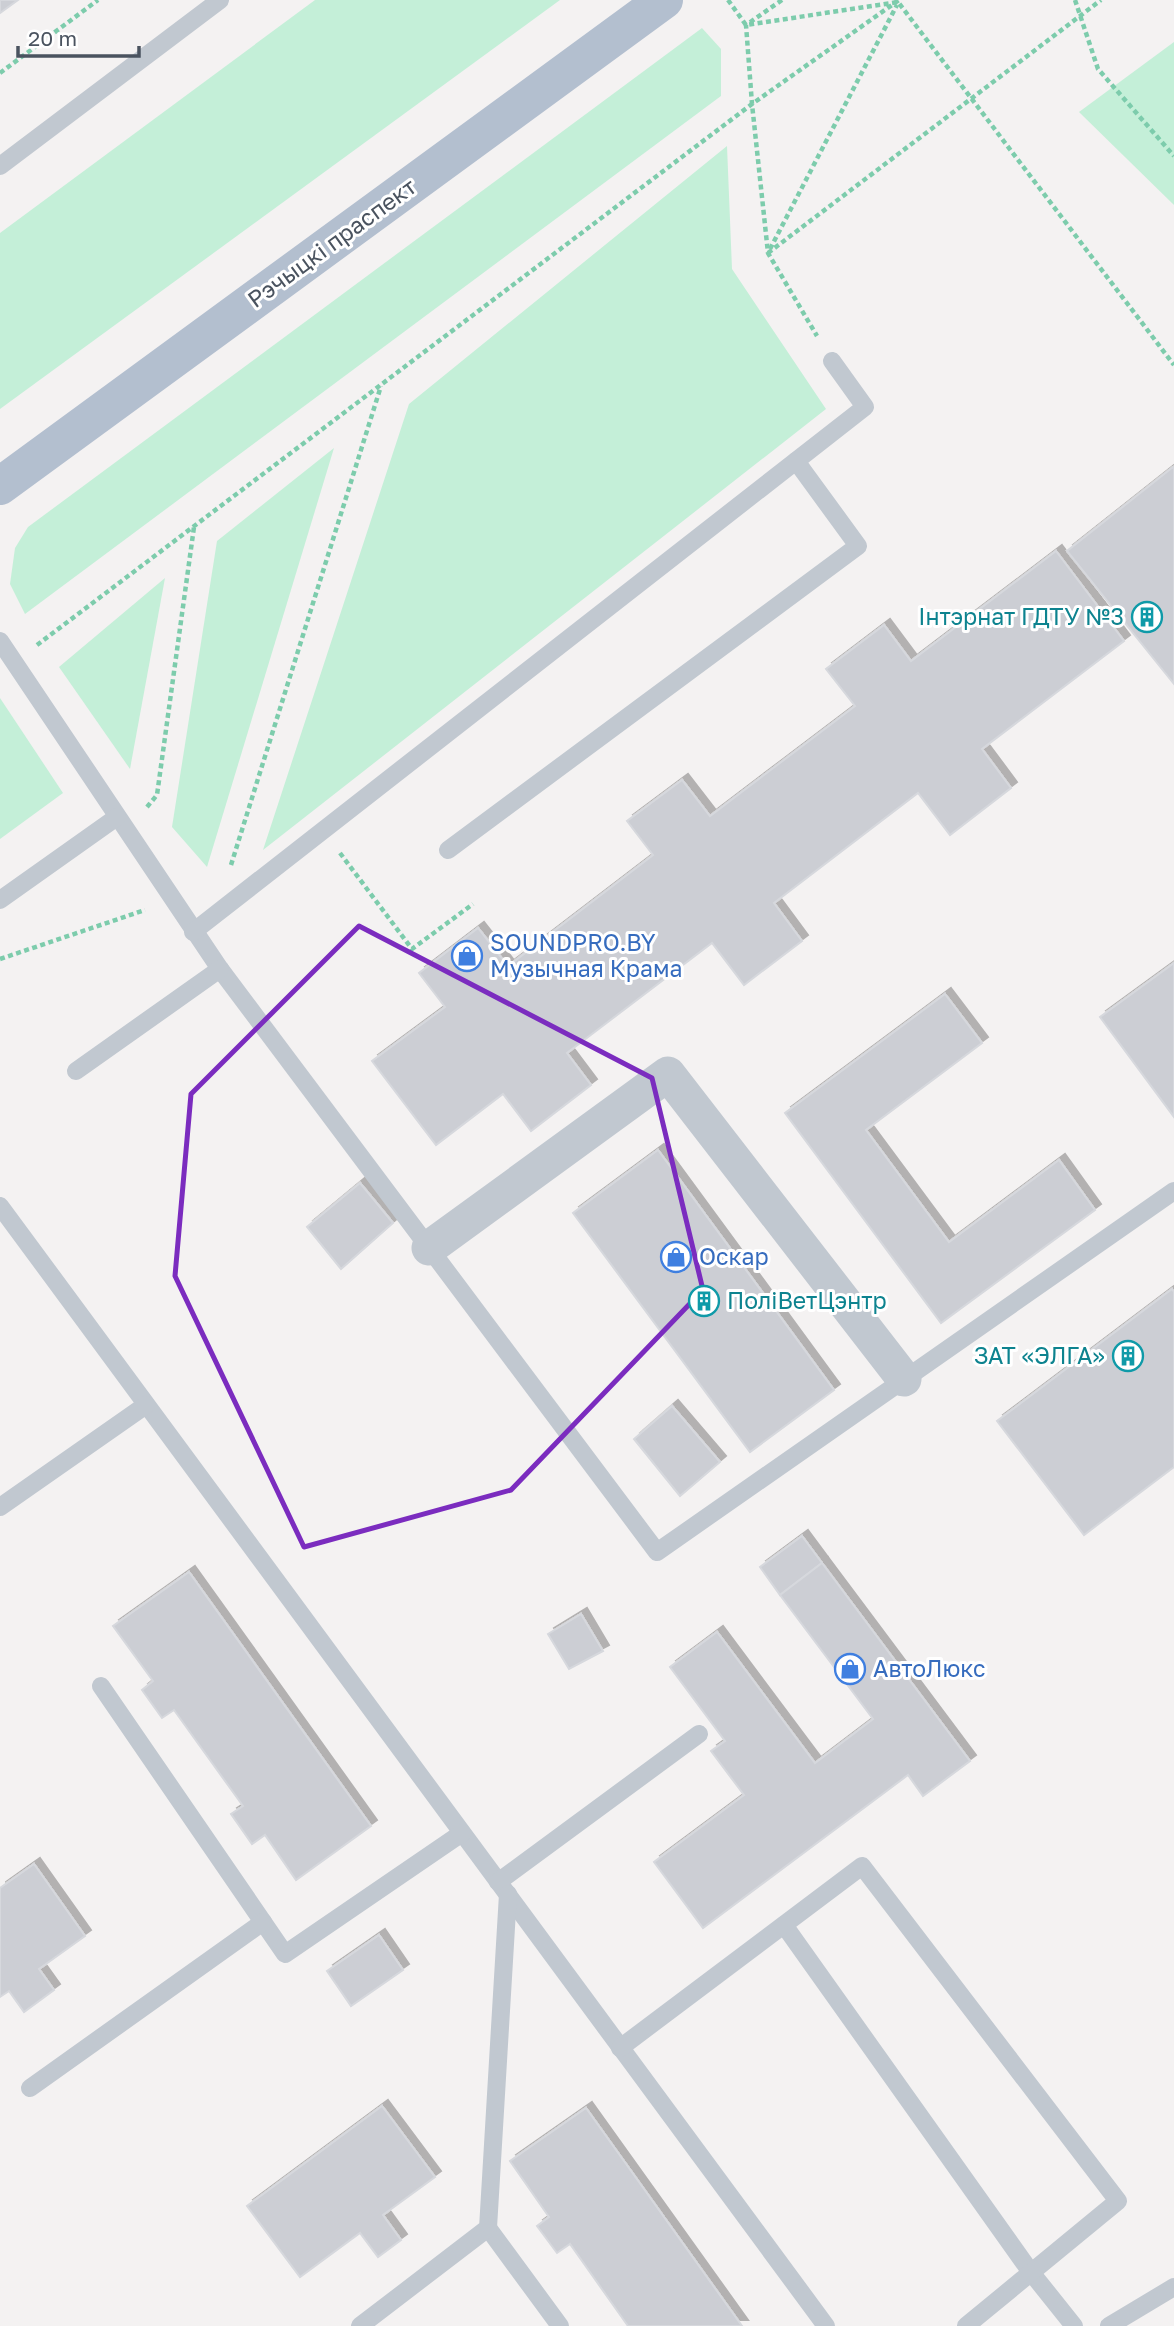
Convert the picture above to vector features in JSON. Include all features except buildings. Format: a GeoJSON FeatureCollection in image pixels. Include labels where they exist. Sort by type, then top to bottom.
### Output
{"type":"FeatureCollection","features":[{"type":"Feature","properties":{"kind":"main road","name":"Рэчыцкі праспект"},"geometry":{"type":"LineString","coordinates":[[0,486],[664,0]]}},
{"type":"Feature","properties":{"kind":"street"},"geometry":{"type":"LineString","coordinates":[[429,1248],[668,1074],[904,1379]]}},
{"type":"Feature","properties":{"kind":"lane"},"geometry":{"type":"LineString","coordinates":[[0,166],[220,0]]}},
{"type":"Feature","properties":{"kind":"lane"},"geometry":{"type":"LineString","coordinates":[[194,932],[865,407],[832,361]]}},
{"type":"Feature","properties":{"kind":"lane"},"geometry":{"type":"LineString","coordinates":[[448,850],[858,546],[796,461]]}},
{"type":"Feature","properties":{"kind":"lane"},"geometry":{"type":"LineString","coordinates":[[0,641],[220,969],[657,1552],[1174,1191]]}},
{"type":"Feature","properties":{"kind":"lane"},"geometry":{"type":"LineString","coordinates":[[0,900],[122,824]]}},
{"type":"Feature","properties":{"kind":"lane"},"geometry":{"type":"LineString","coordinates":[[76,1071],[220,969]]}},
{"type":"Feature","properties":{"kind":"lane"},"geometry":{"type":"LineString","coordinates":[[0,1206],[826,2326]]}},
{"type":"Feature","properties":{"kind":"lane"},"geometry":{"type":"LineString","coordinates":[[0,1507],[146,1405]]}},
{"type":"Feature","properties":{"kind":"lane"},"geometry":{"type":"LineString","coordinates":[[101,1686],[285,1954],[462,1833]]}},
{"type":"Feature","properties":{"kind":"lane"},"geometry":{"type":"LineString","coordinates":[[560,2326],[488,2228],[503,1888],[699,1734]]}},
{"type":"Feature","properties":{"kind":"lane"},"geometry":{"type":"LineString","coordinates":[[620,2048],[862,1866],[1118,2201],[1030,2271],[967,2326]]}},
{"type":"Feature","properties":{"kind":"lane"},"geometry":{"type":"LineString","coordinates":[[30,2088],[263,1923]]}},
{"type":"Feature","properties":{"kind":"lane"},"geometry":{"type":"LineString","coordinates":[[784,1925],[1030,2271],[1074,2326]]}},
{"type":"Feature","properties":{"kind":"lane"},"geometry":{"type":"LineString","coordinates":[[360,2326],[488,2228]]}},
{"type":"Feature","properties":{"kind":"lane"},"geometry":{"type":"LineString","coordinates":[[1109,2326],[1174,2287]]}},
{"type":"Feature","properties":{"kind":"path"},"geometry":{"type":"LineString","coordinates":[[0,73],[98,0]]}},
{"type":"Feature","properties":{"kind":"path"},"geometry":{"type":"LineString","coordinates":[[728,0],[747,25],[752,104],[768,253],[832,361]]}},
{"type":"Feature","properties":{"kind":"path"},"geometry":{"type":"LineString","coordinates":[[747,25],[782,0]]}},
{"type":"Feature","properties":{"kind":"path"},"geometry":{"type":"LineString","coordinates":[[1075,0],[1098,69],[1174,156]]}},
{"type":"Feature","properties":{"kind":"path"},"geometry":{"type":"LineString","coordinates":[[768,253],[1101,0]]}},
{"type":"Feature","properties":{"kind":"path"},"geometry":{"type":"LineString","coordinates":[[747,25],[899,1]]}},
{"type":"Feature","properties":{"kind":"path"},"geometry":{"type":"LineString","coordinates":[[899,1],[1174,365]]}},
{"type":"Feature","properties":{"kind":"path"},"geometry":{"type":"LineString","coordinates":[[14,662],[752,104],[899,1]]}},
{"type":"Feature","properties":{"kind":"path"},"geometry":{"type":"LineString","coordinates":[[768,253],[899,1]]}},
{"type":"Feature","properties":{"kind":"path"},"geometry":{"type":"LineString","coordinates":[[215,915],[382,385]]}},
{"type":"Feature","properties":{"kind":"path"},"geometry":{"type":"LineString","coordinates":[[122,824],[157,795],[194,527]]}},
{"type":"Feature","properties":{"kind":"path"},"geometry":{"type":"LineString","coordinates":[[323,830],[412,949],[472,904]]}},
{"type":"Feature","properties":{"kind":"path"},"geometry":{"type":"LineString","coordinates":[[0,959],[173,901]]}},
{"type":"Feature","properties":{"kind":"highlighted area"},"geometry":{"type":"Polygon","coordinates":[[[359,926],[652,1078],[703,1290],[511,1490],[304,1547],[175,1276],[191,1094],[359,926]]]}},
{"type":"Feature","properties":{"kind":"green space"},"geometry":{"type":"Polygon","coordinates":[[[315,0],[560,0],[0,409],[0,233],[315,0]]]}},
{"type":"Feature","properties":{"kind":"green space"},"geometry":{"type":"Polygon","coordinates":[[[702,28],[721,49],[721,96],[25,614],[10,584],[15,548],[28,527],[702,28]]]}},
{"type":"Feature","properties":{"kind":"green space"},"geometry":{"type":"Polygon","coordinates":[[[1174,42],[1174,205],[1079,112],[1174,42]]]}},
{"type":"Feature","properties":{"kind":"green space"},"geometry":{"type":"Polygon","coordinates":[[[727,146],[732,269],[826,409],[263,850],[409,404],[727,146]]]}},
{"type":"Feature","properties":{"kind":"green space"},"geometry":{"type":"Polygon","coordinates":[[[334,448],[207,867],[172,827],[217,541],[334,448]]]}},
{"type":"Feature","properties":{"kind":"green space"},"geometry":{"type":"Polygon","coordinates":[[[165,578],[130,769],[59,667],[165,578]]]}},
{"type":"Feature","properties":{"kind":"green space"},"geometry":{"type":"Polygon","coordinates":[[[0,698],[63,793],[0,839],[0,698]]]}},
{"type":"Feature","properties":{"kind":"place","name":"Інтэрнат ГДТУ №3"},"geometry":{"type":"Point","coordinates":[1147,617]}},
{"type":"Feature","properties":{"kind":"place","name":"SOUNDPRO.BY Музычная Крама"},"geometry":{"type":"Point","coordinates":[467,956]}},
{"type":"Feature","properties":{"kind":"place","name":"Оскар"},"geometry":{"type":"Point","coordinates":[676,1257]}},
{"type":"Feature","properties":{"kind":"place","name":"ПоліВетЦэнтр"},"geometry":{"type":"Point","coordinates":[704,1301]}},
{"type":"Feature","properties":{"kind":"place","name":"ЗАТ «ЭЛГА»"},"geometry":{"type":"Point","coordinates":[1128,1356]}},
{"type":"Feature","properties":{"kind":"place","name":"АвтоЛюкс"},"geometry":{"type":"Point","coordinates":[850,1669]}}]}
